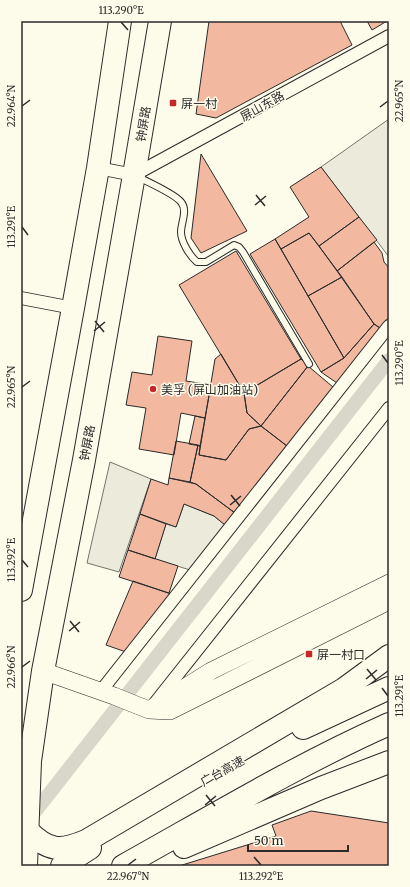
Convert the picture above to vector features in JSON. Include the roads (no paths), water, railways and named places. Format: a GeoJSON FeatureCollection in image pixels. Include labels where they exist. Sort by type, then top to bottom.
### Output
{"type":"FeatureCollection","features":[{"type":"Feature","properties":{"kind":"highway"},"geometry":{"type":"LineString","coordinates":[[21,590],[98,168],[120,21]]}},
{"type":"Feature","properties":{"kind":"highway","name":"钟屏路"},"geometry":{"type":"LineString","coordinates":[[26,866],[30,761],[43,671],[84,460],[160,21]]}},
{"type":"Feature","properties":{"kind":"highway"},"geometry":{"type":"LineString","coordinates":[[28,831],[39,841],[60,849],[86,841],[344,689],[389,656]]}},
{"type":"Feature","properties":{"kind":"highway","name":"广台高速"},"geometry":{"type":"LineString","coordinates":[[62,866],[163,803],[312,724],[389,688]]}},
{"type":"Feature","properties":{"kind":"highway"},"geometry":{"type":"LineString","coordinates":[[124,866],[288,774],[389,724]]}},
{"type":"Feature","properties":{"kind":"highway"},"geometry":{"type":"LineString","coordinates":[[145,866],[207,836],[321,788],[389,762]]}},
{"type":"Feature","properties":{"kind":"street","name":"屏山东路"},"geometry":{"type":"LineString","coordinates":[[134,175],[389,36]]}},
{"type":"Feature","properties":{"kind":"street"},"geometry":{"type":"LineString","coordinates":[[98,168],[134,175]]}},
{"type":"Feature","properties":{"kind":"street"},"geometry":{"type":"LineString","coordinates":[[21,298],[73,308]]}},
{"type":"Feature","properties":{"kind":"street"},"geometry":{"type":"LineString","coordinates":[[107,694],[389,326]]}},
{"type":"Feature","properties":{"kind":"street"},"geometry":{"type":"LineString","coordinates":[[149,710],[389,408]]}},
{"type":"Feature","properties":{"kind":"street"},"geometry":{"type":"LineString","coordinates":[[149,710],[211,672],[389,583]]}},
{"type":"Feature","properties":{"kind":"street"},"geometry":{"type":"LineString","coordinates":[[43,671],[149,710],[170,711],[389,601]]}},
{"type":"Feature","properties":{"kind":"lane"},"geometry":{"type":"LineString","coordinates":[[134,175],[181,201],[184,207],[181,232],[183,240],[193,259],[197,262],[206,262],[234,245],[239,247],[309,364]]}},
{"type":"Feature","properties":{"kind":"waterway"},"geometry":{"type":"LineString","coordinates":[[27,822],[389,360]]}},
{"type":"Feature","properties":{"kind":"place","name":"屏一村"},"geometry":{"type":"Point","coordinates":[173,103]}},
{"type":"Feature","properties":{"kind":"place","name":"美孚 (屏山加油站)"},"geometry":{"type":"Point","coordinates":[153,389]}},
{"type":"Feature","properties":{"kind":"place","name":"屏一村口"},"geometry":{"type":"Point","coordinates":[309,654]}}]}
